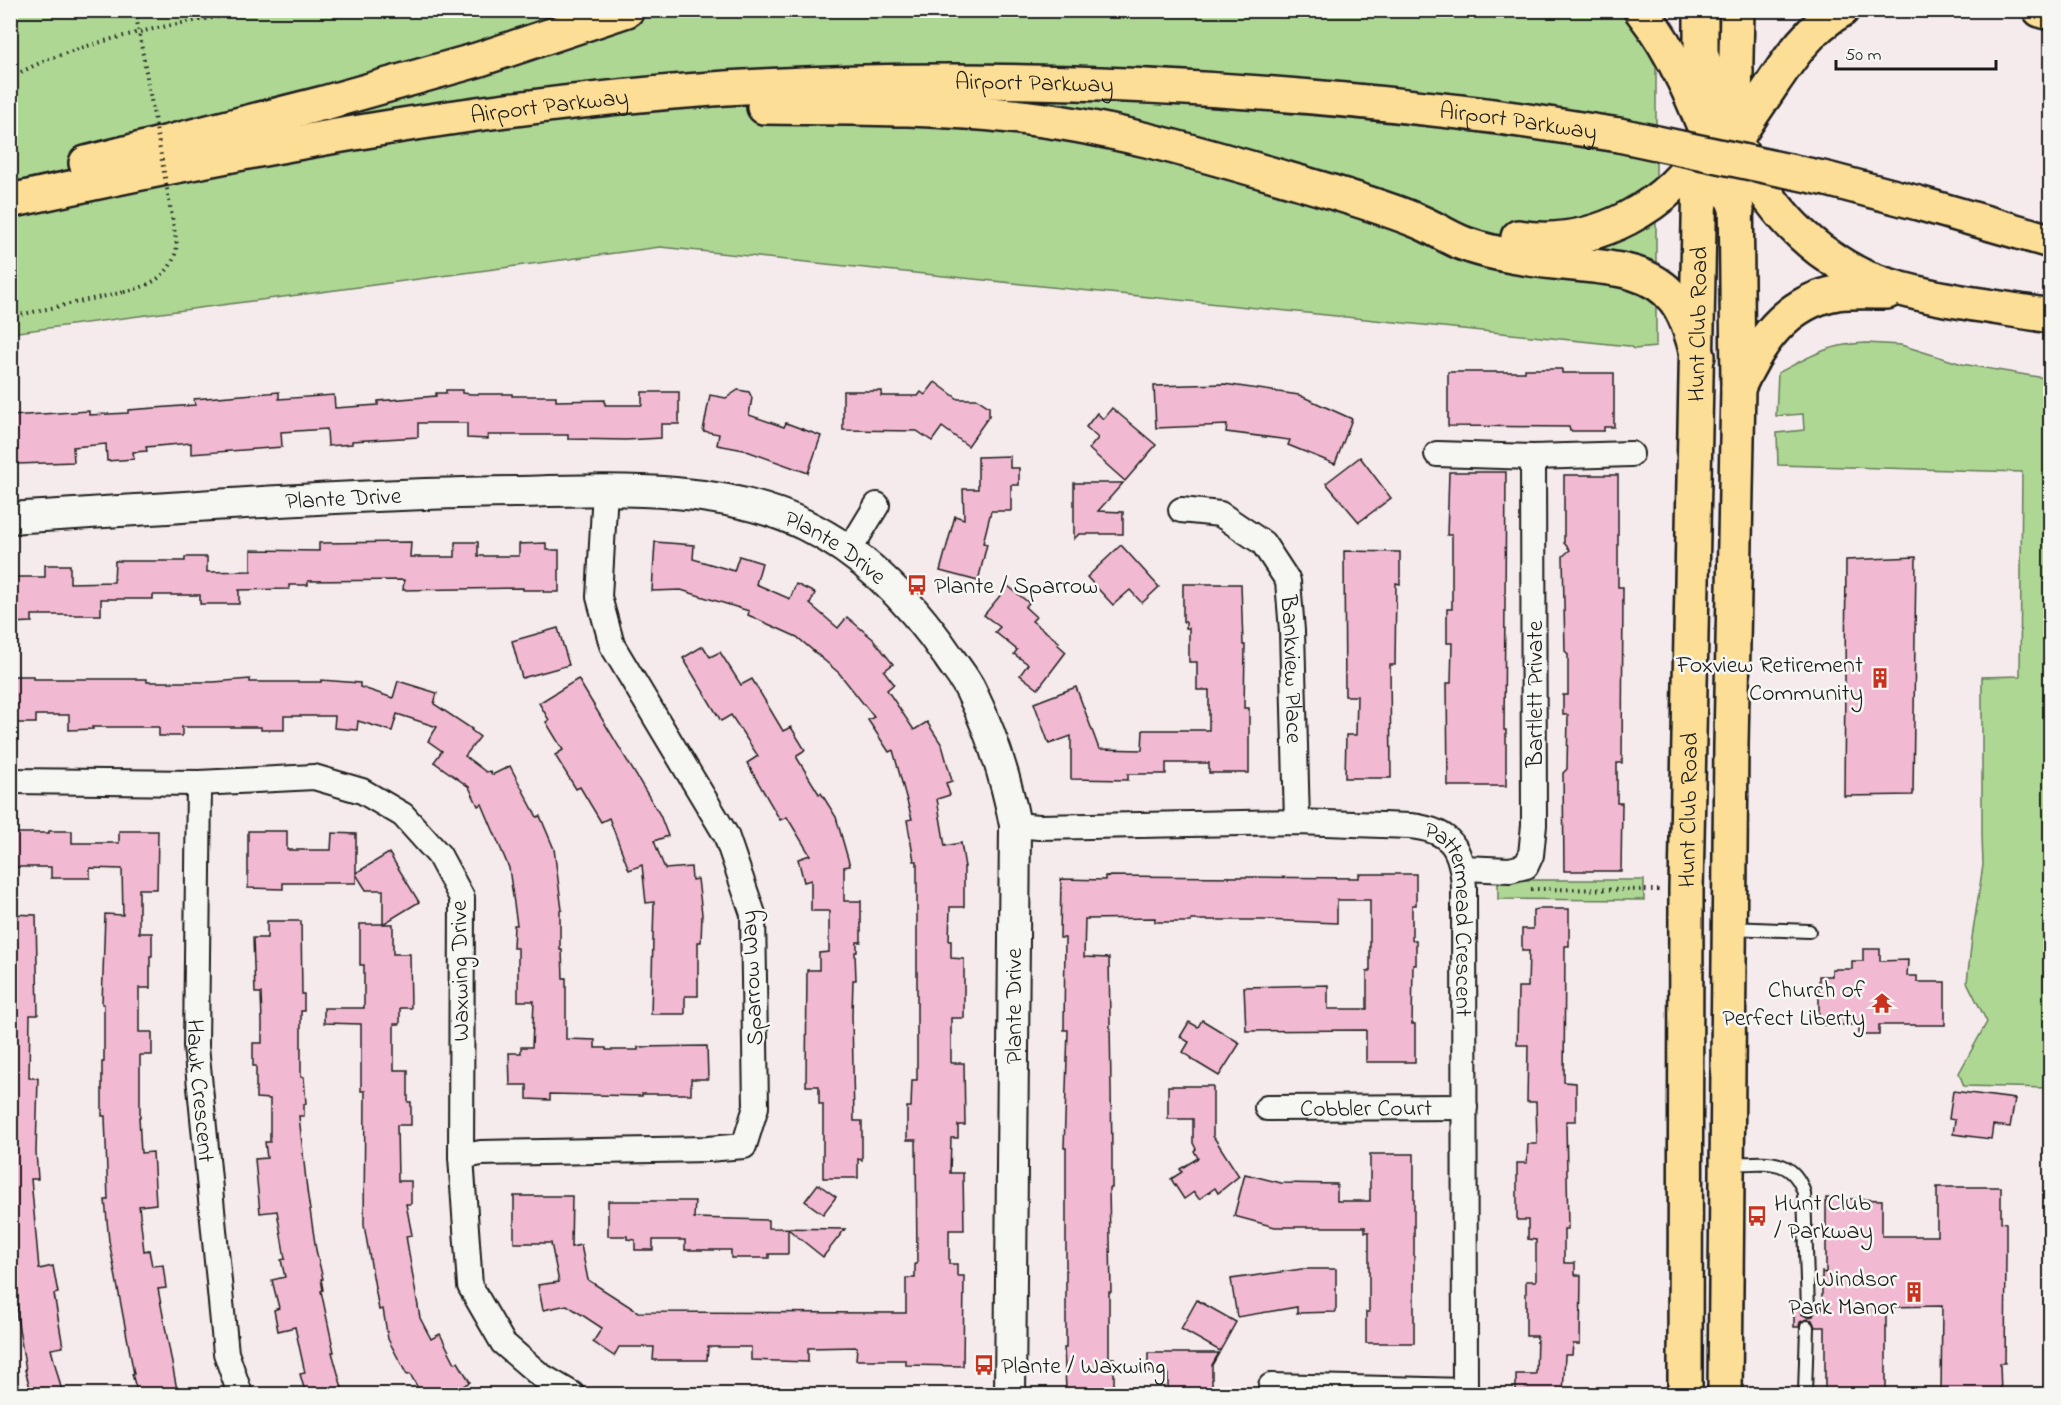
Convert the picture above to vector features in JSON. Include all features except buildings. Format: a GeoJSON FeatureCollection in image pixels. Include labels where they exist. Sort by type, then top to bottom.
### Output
{"type":"FeatureCollection","features":[{"type":"Feature","properties":{"kind":"main road"},"geometry":{"type":"LineString","coordinates":[[10,182],[324,103],[477,60],[627,10]]}},
{"type":"Feature","properties":{"kind":"main road"},"geometry":{"type":"LineString","coordinates":[[1641,10],[1675,63],[1714,139],[1756,180],[1774,207],[1811,243],[1865,278],[1922,293],[2050,316]]}},
{"type":"Feature","properties":{"kind":"main road"},"geometry":{"type":"LineString","coordinates":[[1701,10],[1701,54],[1714,139]]}},
{"type":"Feature","properties":{"kind":"main road","name":"Hunt Club Road"},"geometry":{"type":"LineString","coordinates":[[1685,1395],[1686,890],[1700,202],[1714,139],[1736,72],[1737,10]]}},
{"type":"Feature","properties":{"kind":"main road"},"geometry":{"type":"LineString","coordinates":[[400,126],[755,107],[872,108],[1011,116],[1095,129],[1184,149],[1416,220],[1538,240],[1579,237],[1615,224],[1648,206],[1670,186],[1792,55],[1822,25],[1842,10]]}},
{"type":"Feature","properties":{"kind":"main road"},"geometry":{"type":"LineString","coordinates":[[2040,10],[2050,13]]}},
{"type":"Feature","properties":{"kind":"main road","name":"Airport Parkway"},"geometry":{"type":"LineString","coordinates":[[10,201],[205,160],[400,126],[530,107],[721,89],[855,83],[1024,81],[1117,83],[1386,104],[1619,135],[1827,179],[1918,202],[2050,241]]}},
{"type":"Feature","properties":{"kind":"main road","name":"Hunt Club Road"},"geometry":{"type":"LineString","coordinates":[[1714,139],[1737,210],[1738,388],[1729,928],[1725,1395]]}},
{"type":"Feature","properties":{"kind":"main road"},"geometry":{"type":"LineString","coordinates":[[1416,220],[1464,244],[1552,262],[1620,270],[1652,280],[1674,298],[1684,314],[1698,356]]}},
{"type":"Feature","properties":{"kind":"main road"},"geometry":{"type":"LineString","coordinates":[[1738,388],[1749,363],[1775,326],[1802,306],[1827,296],[1853,292],[1922,293]]}},
{"type":"Feature","properties":{"kind":"street"},"geometry":{"type":"LineString","coordinates":[[1437,454],[1533,457],[1631,454]]}},
{"type":"Feature","properties":{"kind":"street","name":"Bartlett Private"},"geometry":{"type":"LineString","coordinates":[[1463,868],[1510,870],[1526,866],[1531,855],[1534,825],[1533,457]]}},
{"type":"Feature","properties":{"kind":"street","name":"Sparrow Way"},"geometry":{"type":"LineString","coordinates":[[461,1157],[481,1153],[708,1149],[744,1146],[756,1107],[753,914],[726,835],[612,645],[599,597],[605,490]]}},
{"type":"Feature","properties":{"kind":"street","name":"Plante Drive"},"geometry":{"type":"LineString","coordinates":[[10,518],[424,493],[647,491],[709,498],[759,508],[805,525],[849,551],[887,581],[931,632],[969,687],[988,729],[1006,782],[1015,825],[1011,1395]]}},
{"type":"Feature","properties":{"kind":"street"},"geometry":{"type":"LineString","coordinates":[[849,551],[877,505]]}},
{"type":"Feature","properties":{"kind":"street","name":"Bankview Place"},"geometry":{"type":"LineString","coordinates":[[1181,510],[1220,514],[1263,543],[1288,581],[1292,631],[1297,822]]}},
{"type":"Feature","properties":{"kind":"street","name":"Waxwing Drive"},"geometry":{"type":"LineString","coordinates":[[10,781],[199,783],[314,777],[362,790],[403,815],[439,855],[462,898],[461,1157],[470,1286],[503,1343],[540,1375],[572,1395]]}},
{"type":"Feature","properties":{"kind":"street","name":"Hawk Crescent"},"geometry":{"type":"LineString","coordinates":[[199,783],[196,1046],[226,1353],[240,1395]]}},
{"type":"Feature","properties":{"kind":"street","name":"Pattermead Crescent"},"geometry":{"type":"LineString","coordinates":[[1015,825],[1297,822],[1427,828],[1450,842],[1459,854],[1463,868],[1465,1393]]}},
{"type":"Feature","properties":{"kind":"street","name":"Cobbler Court"},"geometry":{"type":"LineString","coordinates":[[1267,1108],[1465,1107]]}},
{"type":"Feature","properties":{"kind":"street"},"geometry":{"type":"LineString","coordinates":[[1271,1386],[1465,1393]]}},
{"type":"Feature","properties":{"kind":"lane"},"geometry":{"type":"LineString","coordinates":[[1729,928],[1809,931]]}},
{"type":"Feature","properties":{"kind":"lane"},"geometry":{"type":"LineString","coordinates":[[1727,1164],[1776,1164],[1790,1169],[1797,1176],[1804,1193],[1808,1309]]}},
{"type":"Feature","properties":{"kind":"lane"},"geometry":{"type":"LineString","coordinates":[[1805,1395],[1807,1327]]}},
{"type":"Feature","properties":{"kind":"path"},"geometry":{"type":"LineString","coordinates":[[10,317],[149,285],[157,280],[174,260],[177,245],[135,10]]}},
{"type":"Feature","properties":{"kind":"path"},"geometry":{"type":"LineString","coordinates":[[10,77],[50,58],[74,51],[145,33],[249,12],[274,10]]}},
{"type":"Feature","properties":{"kind":"path"},"geometry":{"type":"LineString","coordinates":[[1522,889],[1686,890]]}},
{"type":"Feature","properties":{"kind":"green space"},"geometry":{"type":"Polygon","coordinates":[[[10,11],[1656,11],[1656,347],[1634,349],[1629,346],[660,247],[11,333],[10,11]]]}},
{"type":"Feature","properties":{"kind":"green space"},"geometry":{"type":"Polygon","coordinates":[[[1866,343],[1901,345],[1962,364],[2050,379],[2050,1088],[1964,1086],[1959,1073],[1987,1022],[1967,982],[1983,865],[1982,677],[2020,676],[2022,472],[1778,465],[1777,433],[1804,430],[1803,414],[1776,416],[1778,373],[1830,348],[1866,343]]]}},
{"type":"Feature","properties":{"kind":"green space"},"geometry":{"type":"Polygon","coordinates":[[[1498,880],[1644,880],[1644,900],[1498,899],[1498,880]]]}},
{"type":"Feature","properties":{"kind":"place","name":"Plante / Sparrow"},"geometry":{"type":"Point","coordinates":[917,585]}},
{"type":"Feature","properties":{"kind":"place","name":"Foxview Retirement Community"},"geometry":{"type":"Point","coordinates":[1880,678]}},
{"type":"Feature","properties":{"kind":"place","name":"Church of Perfect Liberty"},"geometry":{"type":"Point","coordinates":[1882,1003]}},
{"type":"Feature","properties":{"kind":"place","name":"Hunt Club / Parkway"},"geometry":{"type":"Point","coordinates":[1757,1216]}},
{"type":"Feature","properties":{"kind":"place","name":"Windsor Park Manor"},"geometry":{"type":"Point","coordinates":[1914,1292]}},
{"type":"Feature","properties":{"kind":"place","name":"Plante / Waxwing"},"geometry":{"type":"Point","coordinates":[984,1365]}}]}
